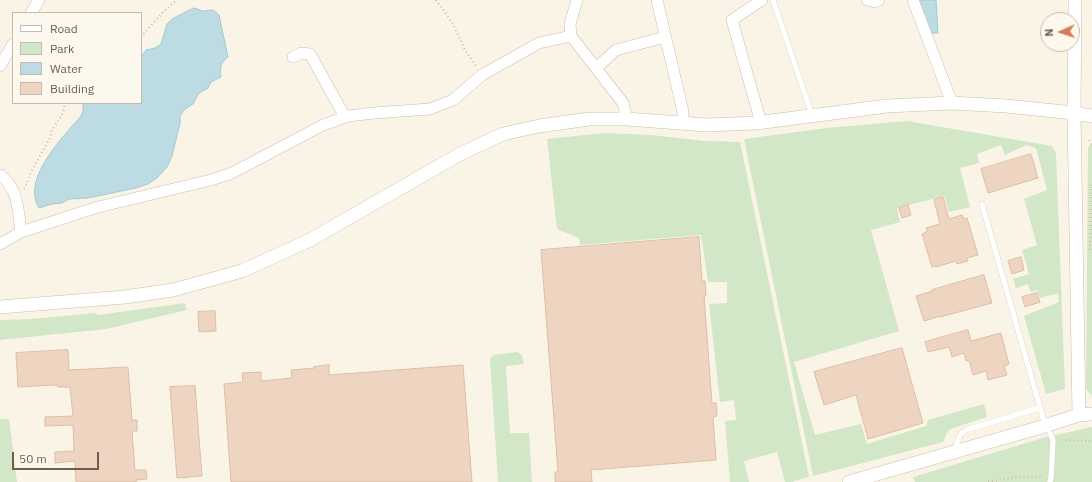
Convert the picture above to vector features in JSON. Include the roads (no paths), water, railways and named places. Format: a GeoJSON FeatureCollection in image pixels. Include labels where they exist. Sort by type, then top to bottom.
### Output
{"type":"FeatureCollection","features":[{"type":"Feature","properties":{"kind":"street"},"geometry":{"type":"LineString","coordinates":[[33,12],[39,0]]}},
{"type":"Feature","properties":{"kind":"street"},"geometry":{"type":"LineString","coordinates":[[577,0],[570,24],[572,36],[623,103],[627,119]]}},
{"type":"Feature","properties":{"kind":"street"},"geometry":{"type":"LineString","coordinates":[[657,0],[683,112],[683,123]]}},
{"type":"Feature","properties":{"kind":"street"},"geometry":{"type":"LineString","coordinates":[[761,123],[732,20],[762,0]]}},
{"type":"Feature","properties":{"kind":"street"},"geometry":{"type":"LineString","coordinates":[[867,0],[875,2],[879,0]]}},
{"type":"Feature","properties":{"kind":"street"},"geometry":{"type":"LineString","coordinates":[[913,0],[952,103]]}},
{"type":"Feature","properties":{"kind":"street"},"geometry":{"type":"LineString","coordinates":[[1074,0],[1074,113],[1079,415]]}},
{"type":"Feature","properties":{"kind":"street"},"geometry":{"type":"LineString","coordinates":[[0,244],[21,232],[98,207],[211,180],[232,173],[323,124],[345,117],[374,113],[430,109],[453,100],[482,75],[539,43],[572,36]]}},
{"type":"Feature","properties":{"kind":"street"},"geometry":{"type":"LineString","coordinates":[[596,68],[616,50],[665,37]]}},
{"type":"Feature","properties":{"kind":"street"},"geometry":{"type":"LineString","coordinates":[[0,66],[12,46]]}},
{"type":"Feature","properties":{"kind":"street"},"geometry":{"type":"LineString","coordinates":[[293,56],[301,53],[310,54],[345,117]]}},
{"type":"Feature","properties":{"kind":"street"},"geometry":{"type":"LineString","coordinates":[[0,307],[125,297],[172,290],[242,271],[310,240],[460,154],[503,134],[538,126],[589,119],[627,119],[706,125],[761,123],[887,106],[952,103],[1006,106],[1092,116]]}},
{"type":"Feature","properties":{"kind":"street"},"geometry":{"type":"LineString","coordinates":[[0,175],[14,192],[21,232]]}},
{"type":"Feature","properties":{"kind":"street"},"geometry":{"type":"LineString","coordinates":[[849,482],[954,452],[1048,429],[1079,415],[1092,414]]}},
{"type":"Feature","properties":{"kind":"lane"},"geometry":{"type":"LineString","coordinates":[[773,0],[812,116]]}},
{"type":"Feature","properties":{"kind":"lane"},"geometry":{"type":"LineString","coordinates":[[982,204],[1039,408],[1053,440],[1051,479]]}},
{"type":"Feature","properties":{"kind":"lane"},"geometry":{"type":"LineString","coordinates":[[954,452],[960,435],[966,430],[1039,408]]}},
{"type":"Feature","properties":{"kind":"water"},"geometry":{"type":"Polygon","coordinates":[[[919,0],[936,0],[938,33],[932,33],[919,0]]]}},
{"type":"Feature","properties":{"kind":"water"},"geometry":{"type":"Polygon","coordinates":[[[194,8],[203,11],[213,10],[219,15],[228,57],[221,66],[221,77],[211,82],[208,88],[199,93],[193,104],[184,110],[180,116],[180,124],[172,156],[167,167],[157,178],[148,184],[136,188],[88,198],[69,199],[62,203],[39,208],[35,197],[35,184],[40,172],[46,159],[81,116],[83,104],[142,104],[142,56],[146,50],[155,48],[161,44],[167,24],[172,19],[194,8]]]}}]}
